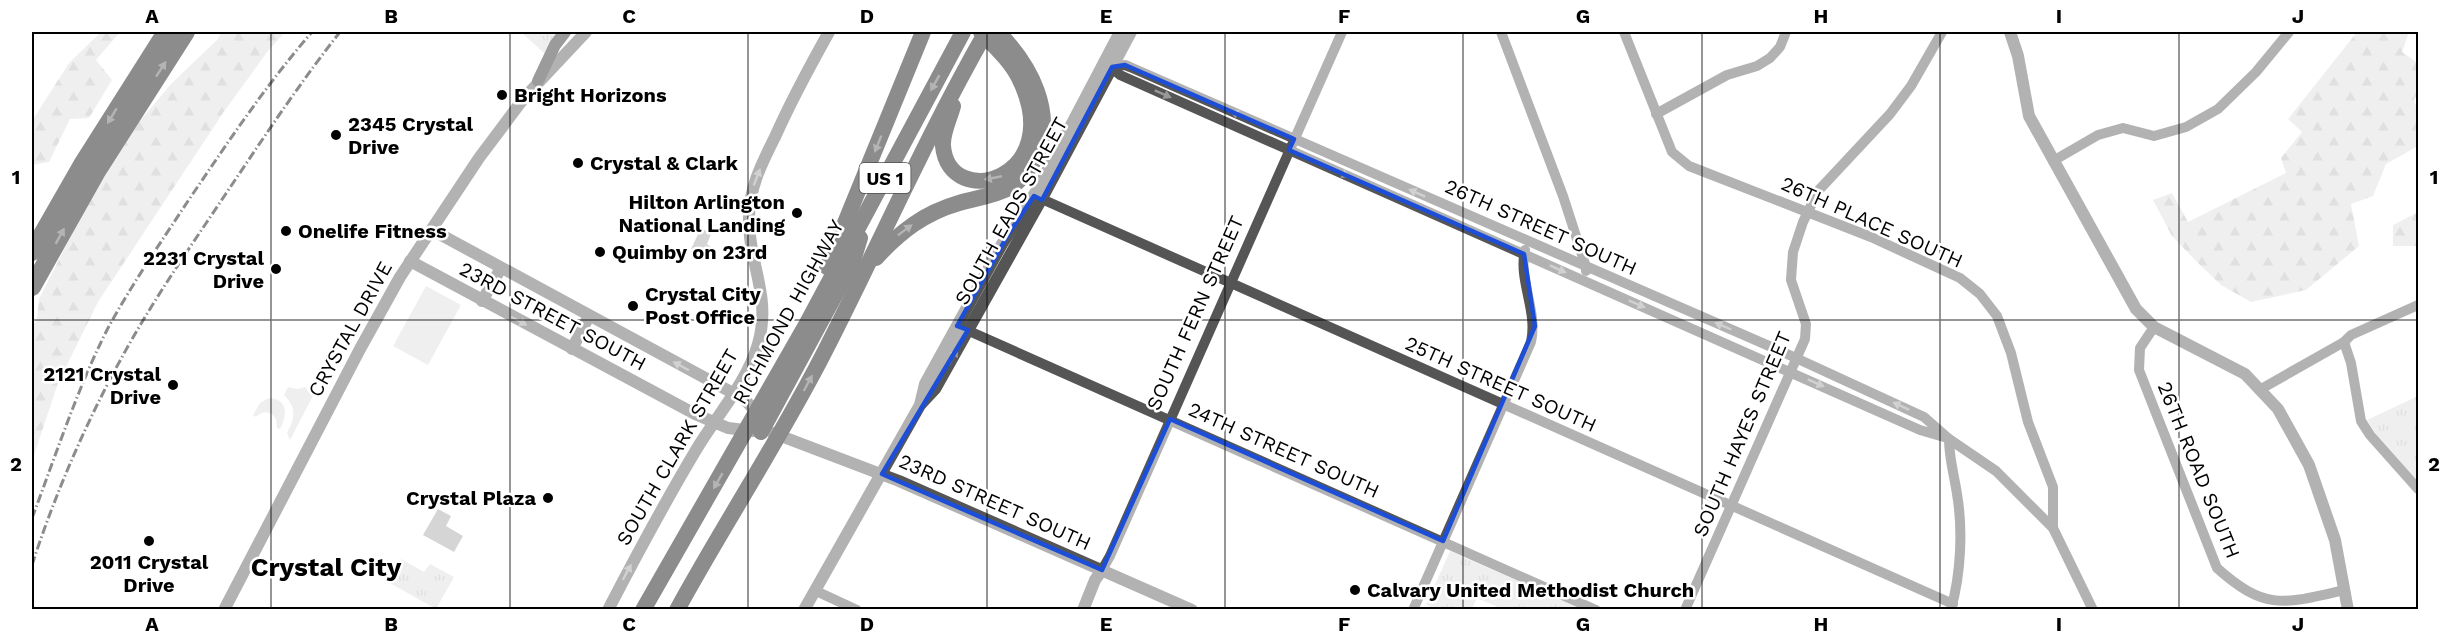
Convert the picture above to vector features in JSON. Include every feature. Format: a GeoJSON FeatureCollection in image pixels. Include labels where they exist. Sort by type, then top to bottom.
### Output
{"type":"FeatureCollection","features":[{"type":"Feature","properties":{"kind":"highway"},"geometry":{"type":"LineString","coordinates":[[32,252],[87,155],[166,32]]}},
{"type":"Feature","properties":{"kind":"highway"},"geometry":{"type":"LineString","coordinates":[[32,287],[96,173],[186,32]]}},
{"type":"Feature","properties":{"kind":"highway"},"geometry":{"type":"LineString","coordinates":[[806,324],[923,32]]}},
{"type":"Feature","properties":{"kind":"highway","name":"RICHMOND HIGHWAY"},"geometry":{"type":"LineString","coordinates":[[643,609],[758,424],[806,324],[963,32]]}},
{"type":"Feature","properties":{"kind":"highway"},"geometry":{"type":"LineString","coordinates":[[864,272],[891,241],[921,218],[946,207],[1002,191],[1018,182],[1029,171],[1039,150],[1043,124],[1039,94],[1024,74],[1007,60],[981,32]]}},
{"type":"Feature","properties":{"kind":"highway","name":"US 1"},"geometry":{"type":"LineString","coordinates":[[677,609],[780,434],[826,350],[910,173],[986,32]]}},
{"type":"Feature","properties":{"kind":"highway"},"geometry":{"type":"LineString","coordinates":[[961,76],[944,136],[943,148],[946,157],[955,170],[968,178],[985,180],[1001,177],[1019,162],[1026,147],[1031,118],[1024,74],[1012,46],[998,32]]}},
{"type":"Feature","properties":{"kind":"highway"},"geometry":{"type":"LineString","coordinates":[[758,424],[852,264],[866,214]]}},
{"type":"Feature","properties":{"kind":"main road"},"geometry":{"type":"LineString","coordinates":[[538,81],[555,45],[565,32]]}},
{"type":"Feature","properties":{"kind":"street","name":"CRYSTAL DRIVE"},"geometry":{"type":"LineString","coordinates":[[224,609],[360,349],[410,261],[484,151],[538,81],[586,32]]}},
{"type":"Feature","properties":{"kind":"street","name":"SOUTH CLARK STREET"},"geometry":{"type":"LineString","coordinates":[[608,609],[647,535],[752,362],[762,325],[762,290],[749,222],[753,187],[788,107],[829,32]]}},
{"type":"Feature","properties":{"kind":"street","name":"SOUTH EADS STREET"},"geometry":{"type":"LineString","coordinates":[[804,609],[920,405],[935,389],[1002,244],[1038,198],[1107,65],[1120,32]]}},
{"type":"Feature","properties":{"kind":"street","name":"SOUTH EADS STREET"},"geometry":{"type":"LineString","coordinates":[[1107,65],[1131,32]]}},
{"type":"Feature","properties":{"kind":"street","name":"SOUTH FERN STREET"},"geometry":{"type":"LineString","coordinates":[[1083,609],[1095,580],[1110,556],[1342,32]]}},
{"type":"Feature","properties":{"kind":"street"},"geometry":{"type":"LineString","coordinates":[[1501,32],[1563,196],[1586,267],[1584,280]]}},
{"type":"Feature","properties":{"kind":"street","name":"26TH PLACE SOUTH"},"geometry":{"type":"LineString","coordinates":[[1624,32],[1672,152],[1689,166],[1871,237],[1960,278],[1980,294],[1997,316],[2011,353],[2028,422],[2053,487],[2053,528]]}},
{"type":"Feature","properties":{"kind":"street"},"geometry":{"type":"LineString","coordinates":[[1656,114],[1727,75],[1757,66],[1770,58],[1780,47],[1786,32]]}},
{"type":"Feature","properties":{"kind":"street","name":"SOUTH HAYES STREET"},"geometry":{"type":"LineString","coordinates":[[1685,609],[1805,339],[1806,324],[1791,280],[1793,252],[1808,211],[1818,191],[1890,114],[1911,86],[1942,32]]}},
{"type":"Feature","properties":{"kind":"street"},"geometry":{"type":"LineString","coordinates":[[2010,32],[2018,56],[2029,116],[2136,309],[2154,327],[2245,374],[2278,409],[2309,465],[2335,540],[2348,609]]}},
{"type":"Feature","properties":{"kind":"street"},"geometry":{"type":"LineString","coordinates":[[2053,161],[2098,135],[2123,128],[2154,136],[2186,127],[2218,109],[2256,72],[2289,32]]}},
{"type":"Feature","properties":{"kind":"street","name":"26TH STREET SOUTH"},"geometry":{"type":"LineString","coordinates":[[1107,65],[1125,65],[1796,358],[1924,417],[1949,439],[1996,471],[2053,528],[2092,609]]}},
{"type":"Feature","properties":{"kind":"street","name":"26TH STREET SOUTH"},"geometry":{"type":"LineString","coordinates":[[1107,65],[1120,75],[1920,430],[1949,439]]}},
{"type":"Feature","properties":{"kind":"street","name":"25TH STREET SOUTH"},"geometry":{"type":"LineString","coordinates":[[1038,198],[1732,506],[1952,607]]}},
{"type":"Feature","properties":{"kind":"street","name":"23RD STREET SOUTH"},"geometry":{"type":"LineString","coordinates":[[432,230],[744,399],[758,424]]}},
{"type":"Feature","properties":{"kind":"street"},"geometry":{"type":"LineString","coordinates":[[1413,609],[1531,342],[1534,326],[1522,264],[1527,241]]}},
{"type":"Feature","properties":{"kind":"street","name":"23RD STREET SOUTH"},"geometry":{"type":"LineString","coordinates":[[410,261],[572,349],[714,422],[728,428],[758,424],[882,474],[1192,609]]}},
{"type":"Feature","properties":{"kind":"street"},"geometry":{"type":"LineString","coordinates":[[482,301],[501,268]]}},
{"type":"Feature","properties":{"kind":"street"},"geometry":{"type":"LineString","coordinates":[[2261,389],[2351,336],[2418,305]]}},
{"type":"Feature","properties":{"kind":"street"},"geometry":{"type":"LineString","coordinates":[[572,349],[589,316]]}},
{"type":"Feature","properties":{"kind":"street","name":"26TH ROAD SOUTH"},"geometry":{"type":"LineString","coordinates":[[2154,327],[2140,348],[2139,370],[2217,568],[2237,586],[2261,599],[2282,601],[2303,599],[2344,590]]}},
{"type":"Feature","properties":{"kind":"street","name":"24TH STREET SOUTH"},"geometry":{"type":"LineString","coordinates":[[962,328],[1596,609]]}},
{"type":"Feature","properties":{"kind":"street"},"geometry":{"type":"LineString","coordinates":[[2344,342],[2351,363],[2361,421],[2370,435],[2418,489]]}},
{"type":"Feature","properties":{"kind":"street"},"geometry":{"type":"LineString","coordinates":[[1949,439],[1949,458],[1958,495],[1960,560],[1952,607]]}},
{"type":"Feature","properties":{"kind":"street"},"geometry":{"type":"LineString","coordinates":[[816,591],[856,609]]}},
{"type":"Feature","properties":{"kind":"highlighted area"},"geometry":{"type":"Polygon","coordinates":[[[1125,65],[1294,139],[1289,150],[1524,254],[1535,326],[1443,541],[1170,419],[1102,570],[882,474],[968,330],[957,326],[1009,233],[1034,196],[1042,200],[1112,67],[1125,65]]]}},
{"type":"Feature","properties":{"kind":"green space"},"geometry":{"type":"Polygon","coordinates":[[[101,32],[120,32],[96,60],[112,80],[89,118],[70,119],[49,162],[32,165],[32,121],[69,63],[101,32]]]}},
{"type":"Feature","properties":{"kind":"green space"},"geometry":{"type":"Polygon","coordinates":[[[221,32],[285,32],[268,51],[223,113],[98,302],[58,383],[32,461],[32,327],[37,319],[39,299],[80,218],[127,136],[172,83],[218,39],[221,32]]]}},
{"type":"Feature","properties":{"kind":"green space"},"geometry":{"type":"Polygon","coordinates":[[[521,32],[560,32],[545,54],[521,32]]]}},
{"type":"Feature","properties":{"kind":"green space"},"geometry":{"type":"Polygon","coordinates":[[[2357,32],[2409,32],[2402,52],[2418,63],[2418,93],[2414,100],[2418,112],[2418,146],[2386,164],[2373,196],[2351,204],[2359,246],[2306,290],[2251,302],[2221,285],[2172,236],[2153,200],[2172,193],[2188,222],[2286,173],[2281,158],[2302,132],[2288,119],[2357,32]]]}},
{"type":"Feature","properties":{"kind":"green space"},"geometry":{"type":"Polygon","coordinates":[[[2418,212],[2418,246],[2393,246],[2393,225],[2418,212]]]}},
{"type":"Feature","properties":{"kind":"green space"},"geometry":{"type":"Polygon","coordinates":[[[426,286],[461,305],[428,365],[393,346],[426,286]]]}},
{"type":"Feature","properties":{"kind":"green space"},"geometry":{"type":"Polygon","coordinates":[[[288,387],[297,389],[306,387],[308,392],[314,394],[290,440],[287,433],[292,423],[293,409],[284,395],[288,387]]]}},
{"type":"Feature","properties":{"kind":"green space"},"geometry":{"type":"Polygon","coordinates":[[[2418,396],[2418,482],[2376,434],[2367,420],[2418,396]]]}},
{"type":"Feature","properties":{"kind":"green space"},"geometry":{"type":"Polygon","coordinates":[[[269,398],[280,401],[285,409],[280,429],[277,428],[274,416],[269,413],[264,412],[256,417],[253,415],[260,403],[269,398]]]}},
{"type":"Feature","properties":{"kind":"green space"},"geometry":{"type":"Polygon","coordinates":[[[1450,551],[1582,609],[1502,609],[1477,598],[1472,609],[1436,609],[1426,605],[1450,551]]]}},
{"type":"Feature","properties":{"kind":"green space"},"geometry":{"type":"Polygon","coordinates":[[[401,559],[424,572],[430,564],[454,577],[436,609],[388,582],[401,559]]]}},
{"type":"Feature","properties":{"kind":"shaded area"},"geometry":{"type":"Polygon","coordinates":[[[701,228],[711,234],[707,244],[715,250],[711,260],[691,249],[701,228]]]}},
{"type":"Feature","properties":{"kind":"shaded area"},"geometry":{"type":"Polygon","coordinates":[[[438,509],[451,516],[446,526],[463,536],[454,552],[423,535],[438,509]]]}},
{"type":"Feature","properties":{"kind":"railway"},"geometry":{"type":"LineString","coordinates":[[32,518],[86,375],[117,312],[157,248],[233,136],[263,93],[312,32]]}},
{"type":"Feature","properties":{"kind":"railway"},"geometry":{"type":"LineString","coordinates":[[32,565],[52,507],[76,450],[131,341],[165,285],[253,154],[295,92],[340,32]]}},
{"type":"Feature","properties":{"kind":"place","name":"Bright Horizons"},"geometry":{"type":"Point","coordinates":[502,95]}},
{"type":"Feature","properties":{"kind":"place","name":"2345 Crystal Drive"},"geometry":{"type":"Point","coordinates":[336,135]}},
{"type":"Feature","properties":{"kind":"place","name":"Crystal & Clark"},"geometry":{"type":"Point","coordinates":[578,163]}},
{"type":"Feature","properties":{"kind":"place","name":"Hilton Arlington National Landing"},"geometry":{"type":"Point","coordinates":[797,213]}},
{"type":"Feature","properties":{"kind":"place","name":"Onelife Fitness"},"geometry":{"type":"Point","coordinates":[286,231]}},
{"type":"Feature","properties":{"kind":"place","name":"Quimby on 23rd"},"geometry":{"type":"Point","coordinates":[600,252]}},
{"type":"Feature","properties":{"kind":"place","name":"2231 Crystal Drive"},"geometry":{"type":"Point","coordinates":[276,269]}},
{"type":"Feature","properties":{"kind":"place","name":"Crystal City Post Office"},"geometry":{"type":"Point","coordinates":[633,306]}},
{"type":"Feature","properties":{"kind":"place","name":"2121 Crystal Drive"},"geometry":{"type":"Point","coordinates":[173,385]}},
{"type":"Feature","properties":{"kind":"place","name":"Crystal Plaza"},"geometry":{"type":"Point","coordinates":[548,498]}},
{"type":"Feature","properties":{"kind":"place","name":"2011 Crystal Drive"},"geometry":{"type":"Point","coordinates":[149,541]}},
{"type":"Feature","properties":{"kind":"place","name":"Calvary United Methodist Church"},"geometry":{"type":"Point","coordinates":[1355,590]}},
{"type":"Feature","properties":{"kind":"district","name":"Crystal City"},"geometry":{"type":"Point","coordinates":[326,567]}}]}
